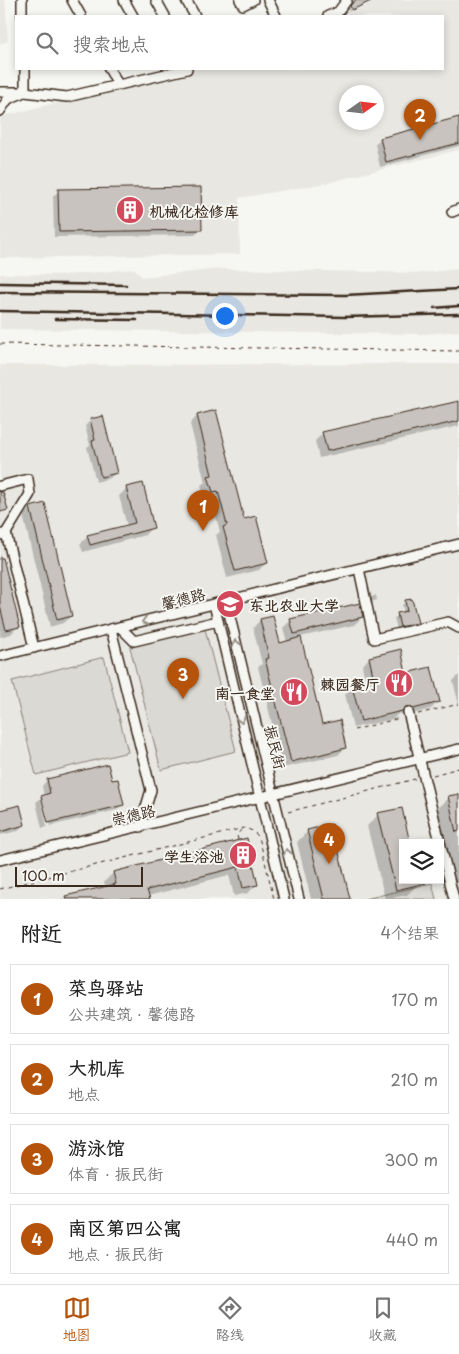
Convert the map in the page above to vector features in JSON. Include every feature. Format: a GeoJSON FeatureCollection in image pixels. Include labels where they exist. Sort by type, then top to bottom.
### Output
{"type":"FeatureCollection","features":[{"type":"Feature","properties":{"kind":"street"},"geometry":{"type":"LineString","coordinates":[[22,0],[22,15]]}},
{"type":"Feature","properties":{"kind":"street"},"geometry":{"type":"LineString","coordinates":[[72,0],[80,15]]}},
{"type":"Feature","properties":{"kind":"street"},"geometry":{"type":"LineString","coordinates":[[124,0],[132,15]]}},
{"type":"Feature","properties":{"kind":"street"},"geometry":{"type":"LineString","coordinates":[[156,0],[164,15]]}},
{"type":"Feature","properties":{"kind":"street"},"geometry":{"type":"LineString","coordinates":[[186,0],[194,15]]}},
{"type":"Feature","properties":{"kind":"street"},"geometry":{"type":"LineString","coordinates":[[240,0],[243,5],[253,0]]}},
{"type":"Feature","properties":{"kind":"street"},"geometry":{"type":"LineString","coordinates":[[268,0],[276,15]]}},
{"type":"Feature","properties":{"kind":"street"},"geometry":{"type":"LineString","coordinates":[[330,15],[338,12],[347,0]]}},
{"type":"Feature","properties":{"kind":"street"},"geometry":{"type":"LineString","coordinates":[[25,70],[25,92]]}},
{"type":"Feature","properties":{"kind":"street"},"geometry":{"type":"LineString","coordinates":[[110,70],[118,84]]}},
{"type":"Feature","properties":{"kind":"street"},"geometry":{"type":"LineString","coordinates":[[0,92],[25,92],[67,98],[118,84],[182,70]]}},
{"type":"Feature","properties":{"kind":"street"},"geometry":{"type":"LineString","coordinates":[[0,111],[8,99],[25,92]]}},
{"type":"Feature","properties":{"kind":"street"},"geometry":{"type":"LineString","coordinates":[[0,486],[28,479],[30,494],[3,534],[34,648]]}},
{"type":"Feature","properties":{"kind":"street","name":"馨德路"},"geometry":{"type":"LineString","coordinates":[[0,656],[459,544]]}},
{"type":"Feature","properties":{"kind":"street"},"geometry":{"type":"LineString","coordinates":[[358,569],[374,639],[448,622],[459,628]]}},
{"type":"Feature","properties":{"kind":"street","name":"振民街"},"geometry":{"type":"LineString","coordinates":[[226,601],[299,899]]}},
{"type":"Feature","properties":{"kind":"street","name":"振民街"},"geometry":{"type":"LineString","coordinates":[[214,604],[284,899]]}},
{"type":"Feature","properties":{"kind":"street"},"geometry":{"type":"LineString","coordinates":[[116,628],[134,641],[218,621]]}},
{"type":"Feature","properties":{"kind":"street"},"geometry":{"type":"LineString","coordinates":[[116,628],[151,790],[140,826]]}},
{"type":"Feature","properties":{"kind":"street"},"geometry":{"type":"LineString","coordinates":[[231,677],[244,674]]}},
{"type":"Feature","properties":{"kind":"street"},"geometry":{"type":"LineString","coordinates":[[408,712],[454,899]]}},
{"type":"Feature","properties":{"kind":"street"},"geometry":{"type":"LineString","coordinates":[[245,738],[258,734]]}},
{"type":"Feature","properties":{"kind":"street","name":"崇德路"},"geometry":{"type":"LineString","coordinates":[[0,860],[459,749]]}},
{"type":"Feature","properties":{"kind":"street"},"geometry":{"type":"LineString","coordinates":[[278,876],[292,873]]}},
{"type":"Feature","properties":{"kind":"path"},"geometry":{"type":"LineString","coordinates":[[0,344],[459,350]]}},
{"type":"Feature","properties":{"kind":"path"},"geometry":{"type":"LineString","coordinates":[[278,815],[459,768]]}},
{"type":"Feature","properties":{"kind":"path"},"geometry":{"type":"LineString","coordinates":[[238,840],[238,833],[244,828]]}},
{"type":"Feature","properties":{"kind":"path"},"geometry":{"type":"LineString","coordinates":[[0,889],[244,828],[253,831],[259,837],[274,899]]}},
{"type":"Feature","properties":{"kind":"shaded area"},"geometry":{"type":"Polygon","coordinates":[[[0,0],[5,0],[8,41],[0,44],[0,0]]]}},
{"type":"Feature","properties":{"kind":"shaded area"},"geometry":{"type":"Polygon","coordinates":[[[361,0],[459,0],[459,150],[326,183],[239,198],[240,254],[0,258],[0,117],[185,70],[444,70],[444,15],[329,15],[361,0]]]}},
{"type":"Feature","properties":{"kind":"shaded area"},"geometry":{"type":"Polygon","coordinates":[[[135,269],[142,277],[221,269],[422,273],[459,269],[459,331],[425,334],[0,329],[0,274],[64,275],[135,269]]]}},
{"type":"Feature","properties":{"kind":"shaded area","name":"东北农业大学"},"geometry":{"type":"Polygon","coordinates":[[[459,364],[459,899],[0,899],[0,365],[459,364]]]}},
{"type":"Feature","properties":{"kind":"shaded area"},"geometry":{"type":"Polygon","coordinates":[[[205,629],[236,751],[161,770],[130,647],[205,629]]]}},
{"type":"Feature","properties":{"kind":"shaded area"},"geometry":{"type":"Polygon","coordinates":[[[104,657],[128,752],[36,775],[12,681],[104,657]]]}},
{"type":"Feature","properties":{"kind":"shaded area"},"geometry":{"type":"Polygon","coordinates":[[[432,884],[436,899],[365,899],[432,884]]]}},
{"type":"Feature","properties":{"kind":"building"},"geometry":{"type":"Polygon","coordinates":[[[355,0],[373,0],[352,10],[350,6],[355,0]]]}},
{"type":"Feature","properties":{"kind":"building"},"geometry":{"type":"Polygon","coordinates":[[[459,117],[459,143],[386,162],[380,138],[459,117]]]}},
{"type":"Feature","properties":{"kind":"building","name":"机械化检修库"},"geometry":{"type":"Polygon","coordinates":[[[201,187],[202,230],[59,232],[58,189],[201,187]]]}},
{"type":"Feature","properties":{"kind":"building"},"geometry":{"type":"Polygon","coordinates":[[[459,401],[459,421],[327,451],[322,432],[459,401]]]}},
{"type":"Feature","properties":{"kind":"building"},"geometry":{"type":"Polygon","coordinates":[[[216,410],[244,519],[256,516],[268,563],[235,571],[223,527],[227,525],[218,491],[213,492],[208,476],[212,475],[197,415],[216,410]]]}},
{"type":"Feature","properties":{"kind":"building"},"geometry":{"type":"Polygon","coordinates":[[[103,416],[117,473],[101,477],[92,441],[95,440],[90,419],[103,416]]]}},
{"type":"Feature","properties":{"kind":"building"},"geometry":{"type":"Polygon","coordinates":[[[143,483],[154,528],[90,545],[87,535],[135,523],[126,487],[143,483]]]}},
{"type":"Feature","properties":{"kind":"building"},"geometry":{"type":"Polygon","coordinates":[[[0,492],[3,492],[8,510],[0,512],[0,492]]]}},
{"type":"Feature","properties":{"kind":"building"},"geometry":{"type":"Polygon","coordinates":[[[45,503],[72,616],[57,620],[30,507],[45,503]]]}},
{"type":"Feature","properties":{"kind":"building"},"geometry":{"type":"Polygon","coordinates":[[[0,558],[3,558],[20,627],[6,630],[0,606],[0,558]]]}},
{"type":"Feature","properties":{"kind":"building"},"geometry":{"type":"Polygon","coordinates":[[[412,599],[418,623],[400,627],[397,613],[407,611],[405,600],[412,599]]]}},
{"type":"Feature","properties":{"kind":"building"},"geometry":{"type":"Polygon","coordinates":[[[360,603],[363,617],[294,634],[290,619],[360,603]]]}},
{"type":"Feature","properties":{"kind":"building","name":"南一食堂"},"geometry":{"type":"Polygon","coordinates":[[[273,616],[280,643],[301,637],[322,724],[340,720],[346,748],[291,762],[265,659],[269,658],[260,619],[273,616]]]}},
{"type":"Feature","properties":{"kind":"building","name":"棘园餐厅"},"geometry":{"type":"Polygon","coordinates":[[[401,649],[406,673],[431,667],[440,702],[413,709],[407,706],[402,711],[361,721],[352,686],[374,680],[369,657],[401,649]]]}},
{"type":"Feature","properties":{"kind":"building"},"geometry":{"type":"Polygon","coordinates":[[[108,764],[112,780],[118,779],[124,805],[48,823],[41,796],[50,793],[47,779],[108,764]]]}},
{"type":"Feature","properties":{"kind":"building"},"geometry":{"type":"Polygon","coordinates":[[[459,794],[459,831],[456,832],[448,796],[459,794]]]}},
{"type":"Feature","properties":{"kind":"building"},"geometry":{"type":"Polygon","coordinates":[[[20,805],[25,825],[0,832],[0,810],[20,805]]]}},
{"type":"Feature","properties":{"kind":"building"},"geometry":{"type":"Polygon","coordinates":[[[402,808],[409,839],[399,839],[399,884],[422,884],[396,890],[377,813],[402,808]]]}},
{"type":"Feature","properties":{"kind":"building"},"geometry":{"type":"Polygon","coordinates":[[[332,824],[350,899],[324,899],[307,830],[332,824]]]}},
{"type":"Feature","properties":{"kind":"building"},"geometry":{"type":"Polygon","coordinates":[[[247,838],[258,885],[243,888],[238,867],[147,890],[150,899],[66,899],[65,896],[116,884],[113,872],[247,838]]]}},
{"type":"Feature","properties":{"kind":"railway"},"geometry":{"type":"LineString","coordinates":[[0,283],[126,285]]}},
{"type":"Feature","properties":{"kind":"railway"},"geometry":{"type":"LineString","coordinates":[[0,292],[345,295],[459,289]]}},
{"type":"Feature","properties":{"kind":"railway"},"geometry":{"type":"LineString","coordinates":[[434,308],[459,306]]}},
{"type":"Feature","properties":{"kind":"railway"},"geometry":{"type":"LineString","coordinates":[[0,311],[344,317],[459,314]]}},
{"type":"Feature","properties":{"kind":"railway"},"geometry":{"type":"LineString","coordinates":[[55,319],[137,320]]}},
{"type":"Feature","properties":{"kind":"place","name":"大机库"},"geometry":{"type":"Point","coordinates":[420,140]}},
{"type":"Feature","properties":{"kind":"place","name":"机械化检修库"},"geometry":{"type":"Point","coordinates":[130,210]}},
{"type":"Feature","properties":{"kind":"place","name":"菜鸟驿站"},"geometry":{"type":"Point","coordinates":[203,531]}},
{"type":"Feature","properties":{"kind":"place","name":"东北农业大学"},"geometry":{"type":"Point","coordinates":[230,604]}},
{"type":"Feature","properties":{"kind":"place","name":"棘园餐厅"},"geometry":{"type":"Point","coordinates":[399,683]}},
{"type":"Feature","properties":{"kind":"place","name":"南一食堂"},"geometry":{"type":"Point","coordinates":[294,692]}},
{"type":"Feature","properties":{"kind":"place","name":"游泳馆"},"geometry":{"type":"Point","coordinates":[183,699]}},
{"type":"Feature","properties":{"kind":"place","name":"学生浴池"},"geometry":{"type":"Point","coordinates":[243,855]}},
{"type":"Feature","properties":{"kind":"place","name":"南区第四公寓"},"geometry":{"type":"Point","coordinates":[329,864]}}]}
